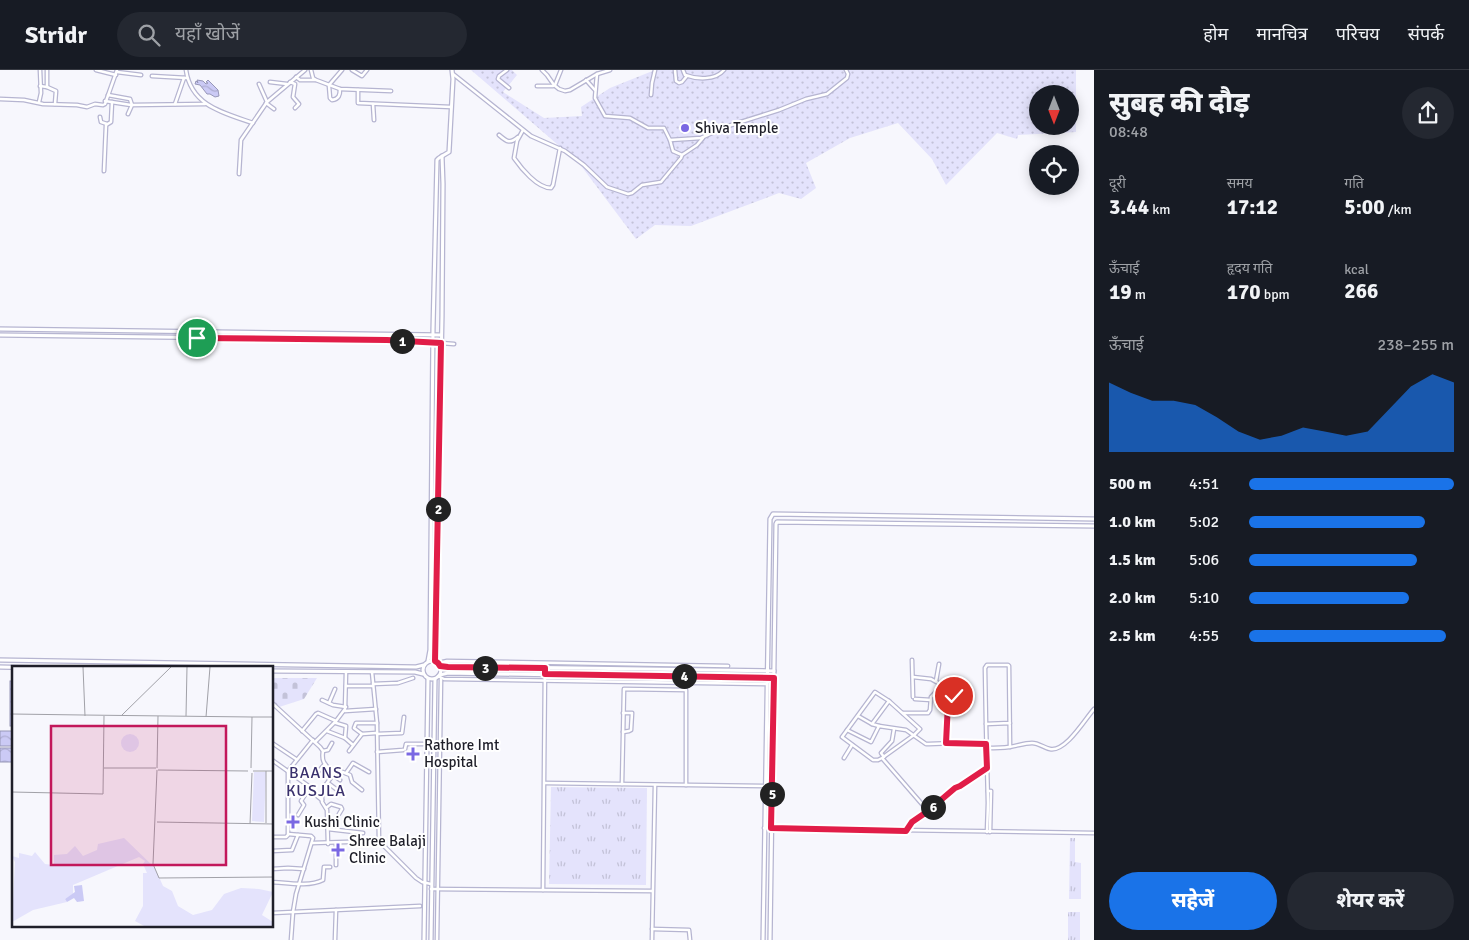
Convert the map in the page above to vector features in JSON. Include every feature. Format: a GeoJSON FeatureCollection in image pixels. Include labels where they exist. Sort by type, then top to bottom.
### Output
{"type":"FeatureCollection","features":[{"type":"Feature","properties":{"kind":"street"},"geometry":{"type":"LineString","coordinates":[[39,102],[41,95],[40,70]]}},
{"type":"Feature","properties":{"kind":"street"},"geometry":{"type":"LineString","coordinates":[[47,70],[47,87]]}},
{"type":"Feature","properties":{"kind":"street"},"geometry":{"type":"LineString","coordinates":[[96,70],[142,75]]}},
{"type":"Feature","properties":{"kind":"street"},"geometry":{"type":"LineString","coordinates":[[175,104],[185,78],[186,70]]}},
{"type":"Feature","properties":{"kind":"street"},"geometry":{"type":"LineString","coordinates":[[239,174],[241,140],[266,102],[305,70]]}},
{"type":"Feature","properties":{"kind":"street"},"geometry":{"type":"LineString","coordinates":[[311,70],[315,80]]}},
{"type":"Feature","properties":{"kind":"street"},"geometry":{"type":"LineString","coordinates":[[340,89],[339,96],[332,100],[330,98],[329,85],[342,70]]}},
{"type":"Feature","properties":{"kind":"street"},"geometry":{"type":"LineString","coordinates":[[352,70],[362,76],[367,70]]}},
{"type":"Feature","properties":{"kind":"street"},"geometry":{"type":"LineString","coordinates":[[506,70],[498,79],[509,88]]}},
{"type":"Feature","properties":{"kind":"street"},"geometry":{"type":"LineString","coordinates":[[542,70],[555,86],[568,91],[597,74],[610,70]]}},
{"type":"Feature","properties":{"kind":"street"},"geometry":{"type":"LineString","coordinates":[[555,86],[561,70]]}},
{"type":"Feature","properties":{"kind":"street"},"geometry":{"type":"LineString","coordinates":[[598,70],[595,98],[605,116],[630,118],[648,128],[664,128],[674,152],[682,155]]}},
{"type":"Feature","properties":{"kind":"street"},"geometry":{"type":"LineString","coordinates":[[651,95],[655,70]]}},
{"type":"Feature","properties":{"kind":"street"},"geometry":{"type":"LineString","coordinates":[[675,70],[676,81],[679,83],[687,76]]}},
{"type":"Feature","properties":{"kind":"street"},"geometry":{"type":"LineString","coordinates":[[683,70],[687,76],[698,78],[717,75],[724,70]]}},
{"type":"Feature","properties":{"kind":"street"},"geometry":{"type":"LineString","coordinates":[[670,140],[704,137],[725,127],[826,94],[847,78],[846,70]]}},
{"type":"Feature","properties":{"kind":"street"},"geometry":{"type":"LineString","coordinates":[[106,102],[116,72]]}},
{"type":"Feature","properties":{"kind":"street"},"geometry":{"type":"LineString","coordinates":[[452,72],[524,130],[539,140],[560,148],[584,165],[607,186],[628,194],[642,185],[663,180],[682,155],[697,145],[704,137]]}},
{"type":"Feature","properties":{"kind":"street"},"geometry":{"type":"LineString","coordinates":[[0,660],[416,667],[428,662],[430,640],[437,160],[449,152],[452,72]]}},
{"type":"Feature","properties":{"kind":"street"},"geometry":{"type":"LineString","coordinates":[[152,76],[185,78]]}},
{"type":"Feature","properties":{"kind":"street"},"geometry":{"type":"LineString","coordinates":[[296,77],[300,80],[315,80],[340,89],[391,91]]}},
{"type":"Feature","properties":{"kind":"street"},"geometry":{"type":"LineString","coordinates":[[185,78],[205,104]]}},
{"type":"Feature","properties":{"kind":"street"},"geometry":{"type":"LineString","coordinates":[[586,80],[595,90]]}},
{"type":"Feature","properties":{"kind":"street"},"geometry":{"type":"LineString","coordinates":[[270,82],[295,84],[293,97],[299,104],[295,108]]}},
{"type":"Feature","properties":{"kind":"street"},"geometry":{"type":"LineString","coordinates":[[259,84],[266,102],[274,109]]}},
{"type":"Feature","properties":{"kind":"street"},"geometry":{"type":"LineString","coordinates":[[40,86],[56,91],[55,104]]}},
{"type":"Feature","properties":{"kind":"street"},"geometry":{"type":"LineString","coordinates":[[537,86],[555,86]]}},
{"type":"Feature","properties":{"kind":"street"},"geometry":{"type":"LineString","coordinates":[[358,90],[357,103],[451,107]]}},
{"type":"Feature","properties":{"kind":"street"},"geometry":{"type":"LineString","coordinates":[[108,95],[130,100],[132,105]]}},
{"type":"Feature","properties":{"kind":"street"},"geometry":{"type":"LineString","coordinates":[[0,99],[87,107],[95,104],[103,105],[106,102],[132,105],[205,104],[253,123]]}},
{"type":"Feature","properties":{"kind":"street"},"geometry":{"type":"LineString","coordinates":[[107,124],[111,122],[112,102]]}},
{"type":"Feature","properties":{"kind":"street"},"geometry":{"type":"LineString","coordinates":[[374,104],[374,120]]}},
{"type":"Feature","properties":{"kind":"street"},"geometry":{"type":"LineString","coordinates":[[128,114],[132,105]]}},
{"type":"Feature","properties":{"kind":"street"},"geometry":{"type":"LineString","coordinates":[[100,117],[101,122],[107,124]]}},
{"type":"Feature","properties":{"kind":"street"},"geometry":{"type":"LineString","coordinates":[[104,171],[107,124]]}},
{"type":"Feature","properties":{"kind":"street"},"geometry":{"type":"LineString","coordinates":[[524,130],[517,142],[514,155],[515,160],[526,174],[543,187],[550,188],[553,185],[560,148]]}},
{"type":"Feature","properties":{"kind":"street"},"geometry":{"type":"LineString","coordinates":[[499,135],[508,142],[520,136]]}},
{"type":"Feature","properties":{"kind":"street"},"geometry":{"type":"LineString","coordinates":[[437,940],[442,156]]}},
{"type":"Feature","properties":{"kind":"street"},"geometry":{"type":"LineString","coordinates":[[0,329],[441,335]]}},
{"type":"Feature","properties":{"kind":"street"},"geometry":{"type":"LineString","coordinates":[[387,334],[387,340]]}},
{"type":"Feature","properties":{"kind":"street"},"geometry":{"type":"LineString","coordinates":[[0,335],[387,340],[454,344]]}},
{"type":"Feature","properties":{"kind":"street"},"geometry":{"type":"LineString","coordinates":[[773,514],[1094,519]]}},
{"type":"Feature","properties":{"kind":"street"},"geometry":{"type":"LineString","coordinates":[[770,940],[777,522],[773,514]]}},
{"type":"Feature","properties":{"kind":"street"},"geometry":{"type":"LineString","coordinates":[[763,940],[766,671],[770,518],[773,514]]}},
{"type":"Feature","properties":{"kind":"street"},"geometry":{"type":"LineString","coordinates":[[777,522],[1094,526]]}},
{"type":"Feature","properties":{"kind":"street"},"geometry":{"type":"LineString","coordinates":[[912,660],[914,698],[930,700]]}},
{"type":"Feature","properties":{"kind":"street"},"geometry":{"type":"LineString","coordinates":[[438,664],[447,661],[728,664],[728,671]]}},
{"type":"Feature","properties":{"kind":"street"},"geometry":{"type":"LineString","coordinates":[[428,662],[545,668],[774,672]]}},
{"type":"Feature","properties":{"kind":"street"},"geometry":{"type":"LineString","coordinates":[[936,681],[939,664]]}},
{"type":"Feature","properties":{"kind":"street"},"geometry":{"type":"LineString","coordinates":[[988,832],[991,791],[988,791],[985,668],[989,664],[1009,666],[1010,747]]}},
{"type":"Feature","properties":{"kind":"street"},"geometry":{"type":"LineString","coordinates":[[329,665],[330,672]]}},
{"type":"Feature","properties":{"kind":"street"},"geometry":{"type":"LineString","coordinates":[[423,674],[424,665]]}},
{"type":"Feature","properties":{"kind":"street"},"geometry":{"type":"LineString","coordinates":[[698,665],[698,670]]}},
{"type":"Feature","properties":{"kind":"street"},"geometry":{"type":"LineString","coordinates":[[543,890],[545,668]]}},
{"type":"Feature","properties":{"kind":"street"},"geometry":{"type":"LineString","coordinates":[[274,671],[415,672],[423,674],[428,678],[766,684]]}},
{"type":"Feature","properties":{"kind":"street"},"geometry":{"type":"LineString","coordinates":[[288,834],[288,771],[296,759],[336,722],[345,709],[346,672]]}},
{"type":"Feature","properties":{"kind":"street"},"geometry":{"type":"LineString","coordinates":[[372,672],[377,723],[379,841],[416,878],[431,884]]}},
{"type":"Feature","properties":{"kind":"street"},"geometry":{"type":"LineString","coordinates":[[438,677],[448,673],[774,678]]}},
{"type":"Feature","properties":{"kind":"street"},"geometry":{"type":"LineString","coordinates":[[431,940],[438,677]]}},
{"type":"Feature","properties":{"kind":"street"},"geometry":{"type":"LineString","coordinates":[[913,677],[931,679],[942,685]]}},
{"type":"Feature","properties":{"kind":"street"},"geometry":{"type":"LineString","coordinates":[[346,686],[398,683],[413,678]]}},
{"type":"Feature","properties":{"kind":"street"},"geometry":{"type":"LineString","coordinates":[[424,940],[428,678]]}},
{"type":"Feature","properties":{"kind":"street"},"geometry":{"type":"LineString","coordinates":[[902,713],[928,713],[932,695],[946,680],[948,681],[954,686],[956,692],[948,703],[946,743]]}},
{"type":"Feature","properties":{"kind":"street"},"geometry":{"type":"LineString","coordinates":[[329,703],[336,689]]}},
{"type":"Feature","properties":{"kind":"street"},"geometry":{"type":"LineString","coordinates":[[622,784],[624,689],[686,690],[686,785]]}},
{"type":"Feature","properties":{"kind":"street"},"geometry":{"type":"LineString","coordinates":[[876,692],[889,701],[920,727],[920,730],[883,757],[873,760],[842,737],[876,692]]}},
{"type":"Feature","properties":{"kind":"street"},"geometry":{"type":"LineString","coordinates":[[322,700],[345,709],[376,708]]}},
{"type":"Feature","properties":{"kind":"street"},"geometry":{"type":"LineString","coordinates":[[872,724],[889,701]]}},
{"type":"Feature","properties":{"kind":"street"},"geometry":{"type":"LineString","coordinates":[[274,705],[323,751],[322,759],[340,780]]}},
{"type":"Feature","properties":{"kind":"street"},"geometry":{"type":"LineString","coordinates":[[858,715],[872,724],[906,730],[926,744],[946,743],[1010,747],[1037,743],[1050,749],[1058,748],[1065,744],[1094,709]]}},
{"type":"Feature","properties":{"kind":"street"},"geometry":{"type":"LineString","coordinates":[[623,713],[632,713],[631,730],[623,732]]}},
{"type":"Feature","properties":{"kind":"street"},"geometry":{"type":"LineString","coordinates":[[302,731],[316,714],[320,714],[346,726],[345,738]]}},
{"type":"Feature","properties":{"kind":"street"},"geometry":{"type":"LineString","coordinates":[[377,723],[356,723],[355,730],[362,734],[402,733],[404,717]]}},
{"type":"Feature","properties":{"kind":"street"},"geometry":{"type":"LineString","coordinates":[[986,724],[1010,723]]}},
{"type":"Feature","properties":{"kind":"street"},"geometry":{"type":"LineString","coordinates":[[847,730],[871,742],[879,726]]}},
{"type":"Feature","properties":{"kind":"street"},"geometry":{"type":"LineString","coordinates":[[894,729],[892,741],[881,753],[928,811]]}},
{"type":"Feature","properties":{"kind":"street"},"geometry":{"type":"LineString","coordinates":[[327,731],[345,738],[353,745]]}},
{"type":"Feature","properties":{"kind":"street"},"geometry":{"type":"LineString","coordinates":[[349,751],[362,734]]}},
{"type":"Feature","properties":{"kind":"street"},"geometry":{"type":"LineString","coordinates":[[323,751],[328,750],[332,743]]}},
{"type":"Feature","properties":{"kind":"street"},"geometry":{"type":"LineString","coordinates":[[274,744],[296,759]]}},
{"type":"Feature","properties":{"kind":"street"},"geometry":{"type":"LineString","coordinates":[[377,752],[403,750],[406,744],[423,744]]}},
{"type":"Feature","properties":{"kind":"street"},"geometry":{"type":"LineString","coordinates":[[844,758],[852,745]]}},
{"type":"Feature","properties":{"kind":"street"},"geometry":{"type":"LineString","coordinates":[[274,761],[310,787],[322,800],[326,808],[328,844]]}},
{"type":"Feature","properties":{"kind":"street"},"geometry":{"type":"LineString","coordinates":[[346,773],[353,763],[368,772]]}},
{"type":"Feature","properties":{"kind":"street"},"geometry":{"type":"LineString","coordinates":[[318,772],[325,764]]}},
{"type":"Feature","properties":{"kind":"street"},"geometry":{"type":"LineString","coordinates":[[906,831],[912,822],[955,788],[987,768]]}},
{"type":"Feature","properties":{"kind":"street"},"geometry":{"type":"LineString","coordinates":[[322,800],[324,787],[333,774],[340,771],[350,776],[352,782],[362,790]]}},
{"type":"Feature","properties":{"kind":"street"},"geometry":{"type":"LineString","coordinates":[[328,783],[336,789]]}},
{"type":"Feature","properties":{"kind":"street"},"geometry":{"type":"LineString","coordinates":[[545,783],[765,786]]}},
{"type":"Feature","properties":{"kind":"street"},"geometry":{"type":"LineString","coordinates":[[652,940],[655,785]]}},
{"type":"Feature","properties":{"kind":"street"},"geometry":{"type":"LineString","coordinates":[[298,815],[304,805],[301,801],[310,787]]}},
{"type":"Feature","properties":{"kind":"street"},"geometry":{"type":"LineString","coordinates":[[326,808],[332,804],[341,807],[342,809],[339,814]]}},
{"type":"Feature","properties":{"kind":"street"},"geometry":{"type":"LineString","coordinates":[[764,828],[1094,833]]}},
{"type":"Feature","properties":{"kind":"street"},"geometry":{"type":"LineString","coordinates":[[328,829],[363,832]]}},
{"type":"Feature","properties":{"kind":"street"},"geometry":{"type":"LineString","coordinates":[[274,837],[286,837],[288,834],[312,836],[313,840],[299,884],[293,912],[291,940]]}},
{"type":"Feature","properties":{"kind":"street"},"geometry":{"type":"LineString","coordinates":[[274,851],[292,850],[298,835]]}},
{"type":"Feature","properties":{"kind":"street"},"geometry":{"type":"LineString","coordinates":[[312,843],[379,841]]}},
{"type":"Feature","properties":{"kind":"street"},"geometry":{"type":"LineString","coordinates":[[336,843],[336,865]]}},
{"type":"Feature","properties":{"kind":"street"},"geometry":{"type":"LineString","coordinates":[[274,882],[299,884],[320,882],[323,880],[324,866],[330,867]]}},
{"type":"Feature","properties":{"kind":"street"},"geometry":{"type":"LineString","coordinates":[[274,869],[304,869]]}},
{"type":"Feature","properties":{"kind":"street"},"geometry":{"type":"LineString","coordinates":[[431,889],[652,891]]}},
{"type":"Feature","properties":{"kind":"street"},"geometry":{"type":"LineString","coordinates":[[274,913],[420,906]]}},
{"type":"Feature","properties":{"kind":"street"},"geometry":{"type":"LineString","coordinates":[[335,940],[336,910]]}},
{"type":"Feature","properties":{"kind":"street"},"geometry":{"type":"LineString","coordinates":[[652,929],[689,930],[690,940]]}},
{"type":"Feature","properties":{"kind":"green space"},"geometry":{"type":"Polygon","coordinates":[[[471,70],[512,70],[517,75],[503,92],[544,118],[582,116],[581,107],[610,88],[655,70],[1076,70],[1076,85],[1029,85],[1029,134],[1018,135],[1017,139],[997,133],[946,185],[932,159],[898,123],[850,138],[806,163],[816,188],[801,199],[779,193],[691,226],[655,225],[636,239],[579,163],[471,70]]]}},
{"type":"Feature","properties":{"kind":"green space"},"geometry":{"type":"Polygon","coordinates":[[[274,678],[317,678],[304,699],[274,709],[274,678]]]}},
{"type":"Feature","properties":{"kind":"green space"},"geometry":{"type":"Polygon","coordinates":[[[551,787],[647,788],[646,885],[549,884],[551,787]]]}},
{"type":"Feature","properties":{"kind":"green space"},"geometry":{"type":"Polygon","coordinates":[[[1070,838],[1075,838],[1075,862],[1081,863],[1081,899],[1069,899],[1070,838]]]}},
{"type":"Feature","properties":{"kind":"green space"},"geometry":{"type":"Polygon","coordinates":[[[1068,912],[1080,912],[1080,940],[1068,940],[1068,912]]]}},
{"type":"Feature","properties":{"kind":"water"},"geometry":{"type":"Polygon","coordinates":[[[197,80],[203,81],[206,84],[208,80],[218,90],[219,96],[215,97],[207,94],[200,85],[195,84],[196,81],[198,83],[197,80]]]}},
{"type":"Feature","properties":{"kind":"water"},"geometry":{"type":"Polygon","coordinates":[[[10,681],[12,681],[12,726],[10,726],[10,681]]]}},
{"type":"Feature","properties":{"kind":"water"},"geometry":{"type":"Polygon","coordinates":[[[0,731],[12,731],[12,746],[0,746],[0,731]]]}},
{"type":"Feature","properties":{"kind":"water"},"geometry":{"type":"Polygon","coordinates":[[[0,748],[12,748],[12,762],[0,762],[0,748]]]}},
{"type":"Feature","properties":{"kind":"place","name":"Shiva Temple"},"geometry":{"type":"Point","coordinates":[685,128]}},
{"type":"Feature","properties":{"kind":"place","name":"Rathore Imt Hospital"},"geometry":{"type":"Point","coordinates":[413,754]}},
{"type":"Feature","properties":{"kind":"place","name":"Kushi Clinic"},"geometry":{"type":"Point","coordinates":[293,822]}},
{"type":"Feature","properties":{"kind":"place","name":"Shree Balaji Clinic"},"geometry":{"type":"Point","coordinates":[338,850]}},
{"type":"Feature","properties":{"kind":"district","name":"BAANS KUSJLA"},"geometry":{"type":"Point","coordinates":[316,781]}},
{"type":"Feature","properties":{"kind":"route"},"geometry":{"type":"LineString","coordinates":[[197,338],[387,340],[441,343],[435,661],[440,666],[448,667],[545,668],[545,674],[774,678],[771,828],[906,831],[912,822],[955,788],[987,768],[986,744],[946,743],[948,703],[954,696]]}}]}
